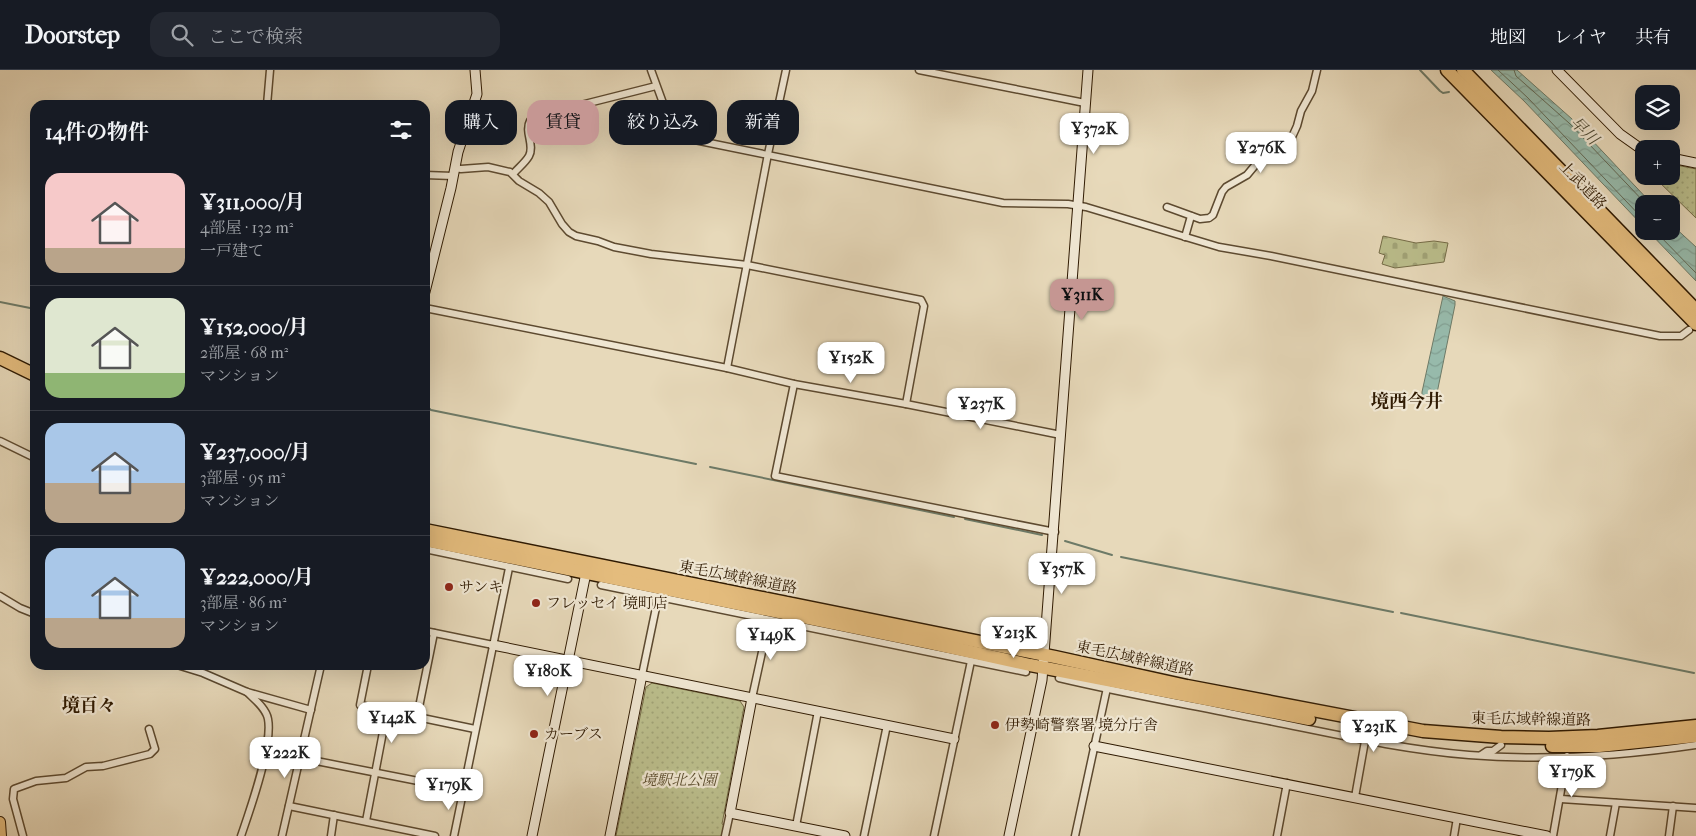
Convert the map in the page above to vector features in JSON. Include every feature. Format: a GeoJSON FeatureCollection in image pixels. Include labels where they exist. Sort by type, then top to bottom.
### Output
{"type":"FeatureCollection","features":[{"type":"Feature","properties":{"kind":"highway","name":"上武道路"},"geometry":{"type":"LineString","coordinates":[[1446,70],[1693,327]]}},
{"type":"Feature","properties":{"kind":"highway","name":"上武道路"},"geometry":{"type":"LineString","coordinates":[[1463,70],[1696,310]]}},
{"type":"Feature","properties":{"kind":"highway"},"geometry":{"type":"LineString","coordinates":[[0,358],[30,373]]}},
{"type":"Feature","properties":{"kind":"highway"},"geometry":{"type":"LineString","coordinates":[[0,367],[30,382]]}},
{"type":"Feature","properties":{"kind":"highway","name":"東毛広域幹線道路"},"geometry":{"type":"LineString","coordinates":[[430,531],[694,594],[931,642],[1399,727],[1452,734],[1549,738],[1598,736],[1696,726]]}},
{"type":"Feature","properties":{"kind":"highway","name":"東毛広域幹線道路"},"geometry":{"type":"LineString","coordinates":[[430,541],[450,544],[531,567],[587,568],[1044,661],[1186,695],[1422,739],[1502,745],[1599,746],[1696,736]]}},
{"type":"Feature","properties":{"kind":"main road"},"geometry":{"type":"LineString","coordinates":[[0,822],[1,836]]}},
{"type":"Feature","properties":{"kind":"street"},"geometry":{"type":"LineString","coordinates":[[267,100],[270,70]]}},
{"type":"Feature","properties":{"kind":"street"},"geometry":{"type":"LineString","coordinates":[[430,270],[461,139],[477,94],[475,70]]}},
{"type":"Feature","properties":{"kind":"street"},"geometry":{"type":"LineString","coordinates":[[651,70],[656,86],[664,101],[675,136],[1003,203],[1079,206],[1219,247],[1660,336],[1681,336],[1693,327]]}},
{"type":"Feature","properties":{"kind":"street"},"geometry":{"type":"LineString","coordinates":[[728,368],[768,154],[786,70]]}},
{"type":"Feature","properties":{"kind":"street"},"geometry":{"type":"LineString","coordinates":[[918,70],[1086,103]]}},
{"type":"Feature","properties":{"kind":"street"},"geometry":{"type":"LineString","coordinates":[[1009,836],[1042,680],[1044,661],[1088,70]]}},
{"type":"Feature","properties":{"kind":"street"},"geometry":{"type":"LineString","coordinates":[[1167,207],[1200,219],[1211,217],[1226,187],[1247,176],[1267,151],[1292,137],[1300,114],[1312,91],[1317,70]]}},
{"type":"Feature","properties":{"kind":"street"},"geometry":{"type":"LineString","coordinates":[[1557,70],[1620,134],[1635,144]]}},
{"type":"Feature","properties":{"kind":"street"},"geometry":{"type":"LineString","coordinates":[[513,174],[530,155],[531,146],[528,126],[530,121],[549,113],[656,86]]}},
{"type":"Feature","properties":{"kind":"street"},"geometry":{"type":"LineString","coordinates":[[1680,160],[1696,163]]}},
{"type":"Feature","properties":{"kind":"street"},"geometry":{"type":"LineString","coordinates":[[430,174],[488,167],[507,170],[549,202],[566,230],[576,236],[614,247],[747,265],[917,298],[924,302],[924,306],[906,404]]}},
{"type":"Feature","properties":{"kind":"street"},"geometry":{"type":"LineString","coordinates":[[1185,237],[1191,216]]}},
{"type":"Feature","properties":{"kind":"street"},"geometry":{"type":"LineString","coordinates":[[430,309],[728,368],[794,384],[1061,435]]}},
{"type":"Feature","properties":{"kind":"street"},"geometry":{"type":"LineString","coordinates":[[794,384],[775,476],[1054,532]]}},
{"type":"Feature","properties":{"kind":"street"},"geometry":{"type":"LineString","coordinates":[[0,441],[30,456]]}},
{"type":"Feature","properties":{"kind":"street"},"geometry":{"type":"LineString","coordinates":[[450,544],[456,556]]}},
{"type":"Feature","properties":{"kind":"street"},"geometry":{"type":"LineString","coordinates":[[430,550],[509,568],[531,567],[568,579]]}},
{"type":"Feature","properties":{"kind":"street"},"geometry":{"type":"LineString","coordinates":[[454,836],[509,568]]}},
{"type":"Feature","properties":{"kind":"street"},"geometry":{"type":"LineString","coordinates":[[532,836],[587,568]]}},
{"type":"Feature","properties":{"kind":"street"},"geometry":{"type":"LineString","coordinates":[[601,585],[1026,672]]}},
{"type":"Feature","properties":{"kind":"street"},"geometry":{"type":"LineString","coordinates":[[694,594],[703,606]]}},
{"type":"Feature","properties":{"kind":"street"},"geometry":{"type":"LineString","coordinates":[[0,596],[30,610]]}},
{"type":"Feature","properties":{"kind":"street"},"geometry":{"type":"LineString","coordinates":[[610,836],[658,598]]}},
{"type":"Feature","properties":{"kind":"street"},"geometry":{"type":"LineString","coordinates":[[725,836],[769,620]]}},
{"type":"Feature","properties":{"kind":"street"},"geometry":{"type":"LineString","coordinates":[[430,632],[954,739]]}},
{"type":"Feature","properties":{"kind":"street"},"geometry":{"type":"LineString","coordinates":[[430,653],[434,633]]}},
{"type":"Feature","properties":{"kind":"street"},"geometry":{"type":"LineString","coordinates":[[912,649],[931,642]]}},
{"type":"Feature","properties":{"kind":"street"},"geometry":{"type":"LineString","coordinates":[[934,836],[971,661]]}},
{"type":"Feature","properties":{"kind":"street"},"geometry":{"type":"LineString","coordinates":[[193,670],[247,692],[311,710]]}},
{"type":"Feature","properties":{"kind":"street"},"geometry":{"type":"LineString","coordinates":[[282,836],[320,670]]}},
{"type":"Feature","properties":{"kind":"street"},"geometry":{"type":"LineString","coordinates":[[367,670],[360,705],[475,729]]}},
{"type":"Feature","properties":{"kind":"street"},"geometry":{"type":"LineString","coordinates":[[417,717],[427,670]]}},
{"type":"Feature","properties":{"kind":"street"},"geometry":{"type":"LineString","coordinates":[[1059,678],[1365,741],[1418,749],[1512,757],[1654,751],[1696,746]]}},
{"type":"Feature","properties":{"kind":"street"},"geometry":{"type":"LineString","coordinates":[[1075,836],[1107,688]]}},
{"type":"Feature","properties":{"kind":"street"},"geometry":{"type":"LineString","coordinates":[[241,836],[264,760],[269,729],[268,717],[259,703],[247,692]]}},
{"type":"Feature","properties":{"kind":"street"},"geometry":{"type":"LineString","coordinates":[[1186,695],[1201,707]]}},
{"type":"Feature","properties":{"kind":"street"},"geometry":{"type":"LineString","coordinates":[[366,821],[387,711]]}},
{"type":"Feature","properties":{"kind":"street"},"geometry":{"type":"LineString","coordinates":[[796,826],[818,711]]}},
{"type":"Feature","properties":{"kind":"street"},"geometry":{"type":"LineString","coordinates":[[864,836],[887,725]]}},
{"type":"Feature","properties":{"kind":"street"},"geometry":{"type":"LineString","coordinates":[[23,836],[13,798],[14,789],[36,781],[66,778],[86,767],[103,766],[150,754],[155,749],[149,729]]}},
{"type":"Feature","properties":{"kind":"street"},"geometry":{"type":"LineString","coordinates":[[1355,796],[1365,741]]}},
{"type":"Feature","properties":{"kind":"street"},"geometry":{"type":"LineString","coordinates":[[1480,755],[1487,751],[1493,751],[1502,745]]}},
{"type":"Feature","properties":{"kind":"street"},"geometry":{"type":"LineString","coordinates":[[1094,746],[1355,796],[1547,836]]}},
{"type":"Feature","properties":{"kind":"street"},"geometry":{"type":"LineString","coordinates":[[1553,836],[1561,799],[1567,756]]}},
{"type":"Feature","properties":{"kind":"street"},"geometry":{"type":"LineString","coordinates":[[300,758],[464,790]]}},
{"type":"Feature","properties":{"kind":"street"},"geometry":{"type":"LineString","coordinates":[[1278,836],[1287,784]]}},
{"type":"Feature","properties":{"kind":"street"},"geometry":{"type":"LineString","coordinates":[[1561,799],[1696,808]]}},
{"type":"Feature","properties":{"kind":"street"},"geometry":{"type":"LineString","coordinates":[[1610,836],[1616,803]]}},
{"type":"Feature","properties":{"kind":"street"},"geometry":{"type":"LineString","coordinates":[[289,806],[435,836]]}},
{"type":"Feature","properties":{"kind":"street"},"geometry":{"type":"LineString","coordinates":[[1669,836],[1674,806]]}},
{"type":"Feature","properties":{"kind":"street"},"geometry":{"type":"LineString","coordinates":[[730,813],[846,836]]}},
{"type":"Feature","properties":{"kind":"street"},"geometry":{"type":"LineString","coordinates":[[330,836],[334,815]]}},
{"type":"Feature","properties":{"kind":"street"},"geometry":{"type":"LineString","coordinates":[[1454,836],[1457,818]]}},
{"type":"Feature","properties":{"kind":"green space"},"geometry":{"type":"Polygon","coordinates":[[[1680,166],[1696,169],[1696,218],[1680,202],[1680,195],[1672,195],[1662,185],[1680,185],[1680,166]]]}},
{"type":"Feature","properties":{"kind":"green space"},"geometry":{"type":"Polygon","coordinates":[[[1383,236],[1416,243],[1434,241],[1448,243],[1444,262],[1395,268],[1382,264],[1385,255],[1379,253],[1383,236]]]}},
{"type":"Feature","properties":{"kind":"green space","name":"境駅北公園"},"geometry":{"type":"Polygon","coordinates":[[[652,683],[740,701],[744,707],[722,824],[724,825],[722,836],[616,836],[646,687],[652,683]]]}},
{"type":"Feature","properties":{"kind":"water"},"geometry":{"type":"Polygon","coordinates":[[[1491,70],[1517,70],[1572,119],[1644,195],[1635,195],[1635,218],[1524,101],[1491,70]]]}},
{"type":"Feature","properties":{"kind":"water"},"geometry":{"type":"Polygon","coordinates":[[[1680,232],[1696,247],[1696,281],[1657,240],[1680,240],[1680,232]]]}},
{"type":"Feature","properties":{"kind":"water"},"geometry":{"type":"Polygon","coordinates":[[[1443,296],[1455,301],[1455,305],[1436,398],[1422,395],[1422,392],[1443,296]]]}},
{"type":"Feature","properties":{"kind":"waterway"},"geometry":{"type":"LineString","coordinates":[[1420,70],[1440,91],[1443,93],[1449,92]]}},
{"type":"Feature","properties":{"kind":"waterway"},"geometry":{"type":"LineString","coordinates":[[0,302],[30,308]]}},
{"type":"Feature","properties":{"kind":"waterway"},"geometry":{"type":"LineString","coordinates":[[430,409],[696,464]]}},
{"type":"Feature","properties":{"kind":"waterway"},"geometry":{"type":"LineString","coordinates":[[710,467],[954,517]]}},
{"type":"Feature","properties":{"kind":"waterway"},"geometry":{"type":"LineString","coordinates":[[965,519],[1042,535]]}},
{"type":"Feature","properties":{"kind":"waterway"},"geometry":{"type":"LineString","coordinates":[[1065,541],[1112,555]]}},
{"type":"Feature","properties":{"kind":"waterway"},"geometry":{"type":"LineString","coordinates":[[1121,557],[1393,612]]}},
{"type":"Feature","properties":{"kind":"waterway"},"geometry":{"type":"LineString","coordinates":[[1401,613],[1694,673]]}},
{"type":"Feature","properties":{"kind":"place","name":"サンキ"},"geometry":{"type":"Point","coordinates":[449,587]}},
{"type":"Feature","properties":{"kind":"place","name":"フレッセイ 境町店"},"geometry":{"type":"Point","coordinates":[536,603]}},
{"type":"Feature","properties":{"kind":"place","name":"伊勢崎警察署 境分庁舎"},"geometry":{"type":"Point","coordinates":[995,725]}},
{"type":"Feature","properties":{"kind":"place","name":"カーブス"},"geometry":{"type":"Point","coordinates":[534,734]}},
{"type":"Feature","properties":{"kind":"district","name":"境西今井"},"geometry":{"type":"Point","coordinates":[1407,401]}},
{"type":"Feature","properties":{"kind":"district","name":"境百々"},"geometry":{"type":"Point","coordinates":[89,705]}},
{"type":"Feature","properties":{"kind":"water label","name":"早川"},"geometry":{"type":"Point","coordinates":[1585,130]}}]}
